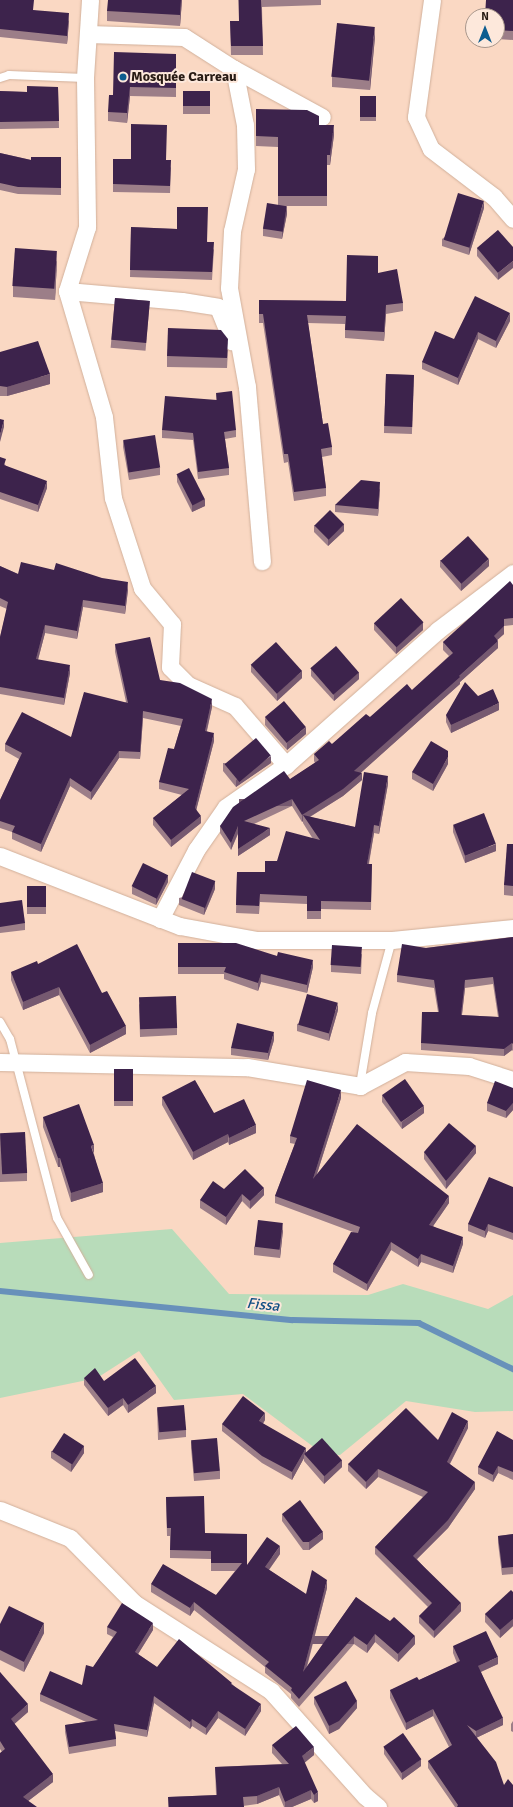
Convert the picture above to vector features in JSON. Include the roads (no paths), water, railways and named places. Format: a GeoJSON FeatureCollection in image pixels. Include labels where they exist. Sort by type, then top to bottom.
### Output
{"type":"FeatureCollection","features":[{"type":"Feature","properties":{"kind":"street"},"geometry":{"type":"LineString","coordinates":[[90,0],[85,78],[86,227],[67,291],[104,417],[114,498],[142,588],[172,624],[170,667],[188,685],[235,706],[286,765]]}},
{"type":"Feature","properties":{"kind":"street"},"geometry":{"type":"LineString","coordinates":[[432,0],[416,117],[431,149],[494,197],[513,219]]}},
{"type":"Feature","properties":{"kind":"street"},"geometry":{"type":"LineString","coordinates":[[88,34],[184,37],[234,69],[322,117]]}},
{"type":"Feature","properties":{"kind":"street"},"geometry":{"type":"LineString","coordinates":[[234,69],[245,125],[246,169],[232,231],[229,288],[247,387],[262,561]]}},
{"type":"Feature","properties":{"kind":"street"},"geometry":{"type":"LineString","coordinates":[[67,291],[182,301],[218,307],[244,370]]}},
{"type":"Feature","properties":{"kind":"street"},"geometry":{"type":"LineString","coordinates":[[160,919],[196,850],[226,808],[286,765],[438,630],[513,573]]}},
{"type":"Feature","properties":{"kind":"street"},"geometry":{"type":"LineString","coordinates":[[0,856],[180,926],[256,940],[392,940],[513,928]]}},
{"type":"Feature","properties":{"kind":"street"},"geometry":{"type":"LineString","coordinates":[[7,1063],[247,1067],[360,1086],[405,1062],[469,1066],[513,1080]]}},
{"type":"Feature","properties":{"kind":"street"},"geometry":{"type":"LineString","coordinates":[[0,1510],[70,1538],[134,1603],[270,1692],[365,1796],[378,1807]]}},
{"type":"Feature","properties":{"kind":"lane"},"geometry":{"type":"LineString","coordinates":[[0,78],[9,75],[85,78]]}},
{"type":"Feature","properties":{"kind":"lane"},"geometry":{"type":"LineString","coordinates":[[360,1086],[372,1013],[392,940]]}},
{"type":"Feature","properties":{"kind":"lane"},"geometry":{"type":"LineString","coordinates":[[0,1022],[10,1039],[7,1063],[57,1218],[89,1275]]}},
{"type":"Feature","properties":{"kind":"waterway","name":"Fissa"},"geometry":{"type":"LineString","coordinates":[[0,1291],[293,1320],[419,1323],[513,1369]]}},
{"type":"Feature","properties":{"kind":"place","name":"Mosquée Carreau"},"geometry":{"type":"Point","coordinates":[123,77]}}]}
